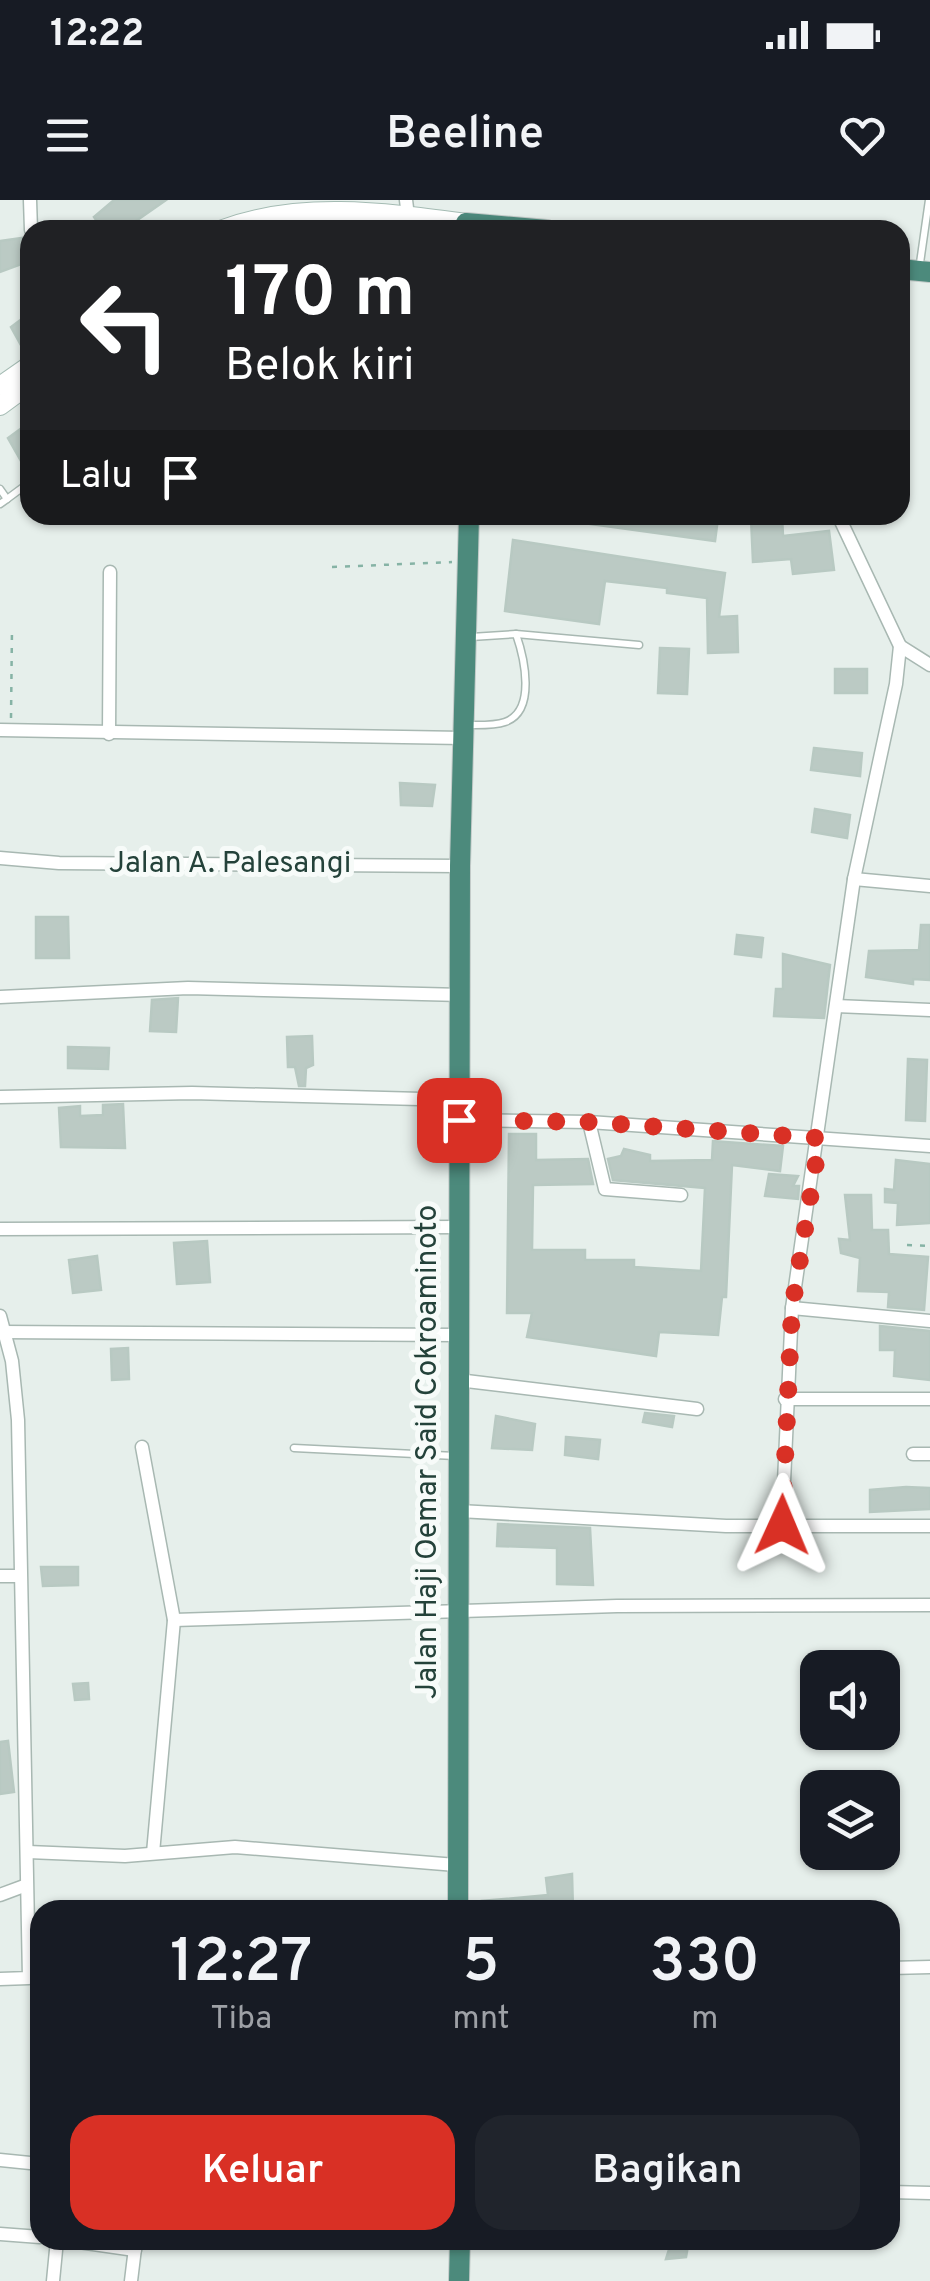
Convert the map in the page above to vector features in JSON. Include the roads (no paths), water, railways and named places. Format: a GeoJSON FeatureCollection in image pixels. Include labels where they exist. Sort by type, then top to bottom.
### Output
{"type":"FeatureCollection","features":[{"type":"Feature","properties":{"kind":"highway","name":"Jalan Haji Oemar Said Cokroaminoto"},"geometry":{"type":"LineString","coordinates":[[458,1900],[460,866],[469,525]]}},
{"type":"Feature","properties":{"kind":"highway"},"geometry":{"type":"LineString","coordinates":[[460,2250],[460,2281]]}},
{"type":"Feature","properties":{"kind":"main road"},"geometry":{"type":"LineString","coordinates":[[246,220],[282,206],[408,208],[447,220]]}},
{"type":"Feature","properties":{"kind":"main road"},"geometry":{"type":"LineString","coordinates":[[251,220],[256,216]]}},
{"type":"Feature","properties":{"kind":"street"},"geometry":{"type":"LineString","coordinates":[[782,1525],[792,1308],[820,1138],[854,879],[896,684],[900,646],[843,525]]}},
{"type":"Feature","properties":{"kind":"street"},"geometry":{"type":"LineString","coordinates":[[109,734],[110,572]]}},
{"type":"Feature","properties":{"kind":"street"},"geometry":{"type":"LineString","coordinates":[[900,646],[930,665]]}},
{"type":"Feature","properties":{"kind":"street"},"geometry":{"type":"LineString","coordinates":[[5,730],[109,734],[464,732]]}},
{"type":"Feature","properties":{"kind":"street","name":"Jalan A. Palesangi"},"geometry":{"type":"LineString","coordinates":[[0,858],[59,863],[460,866]]}},
{"type":"Feature","properties":{"kind":"street"},"geometry":{"type":"LineString","coordinates":[[854,879],[930,886]]}},
{"type":"Feature","properties":{"kind":"street"},"geometry":{"type":"LineString","coordinates":[[0,997],[188,988],[462,994]]}},
{"type":"Feature","properties":{"kind":"street"},"geometry":{"type":"LineString","coordinates":[[836,1006],[930,1010]]}},
{"type":"Feature","properties":{"kind":"street"},"geometry":{"type":"LineString","coordinates":[[0,1097],[192,1093],[930,1146]]}},
{"type":"Feature","properties":{"kind":"street"},"geometry":{"type":"LineString","coordinates":[[589,1122],[605,1188],[681,1195]]}},
{"type":"Feature","properties":{"kind":"street"},"geometry":{"type":"LineString","coordinates":[[0,1229],[459,1226]]}},
{"type":"Feature","properties":{"kind":"street"},"geometry":{"type":"LineString","coordinates":[[792,1308],[930,1321]]}},
{"type":"Feature","properties":{"kind":"street"},"geometry":{"type":"LineString","coordinates":[[0,1316],[18,1420],[18,1576],[28,1852],[24,1886],[30,1941]]}},
{"type":"Feature","properties":{"kind":"street"},"geometry":{"type":"LineString","coordinates":[[3,1332],[458,1335]]}},
{"type":"Feature","properties":{"kind":"street"},"geometry":{"type":"LineString","coordinates":[[458,1380],[698,1408]]}},
{"type":"Feature","properties":{"kind":"street"},"geometry":{"type":"LineString","coordinates":[[785,1398],[930,1398]]}},
{"type":"Feature","properties":{"kind":"street"},"geometry":{"type":"LineString","coordinates":[[142,1448],[174,1620],[153,1853]]}},
{"type":"Feature","properties":{"kind":"street"},"geometry":{"type":"LineString","coordinates":[[913,1454],[930,1454]]}},
{"type":"Feature","properties":{"kind":"street"},"geometry":{"type":"LineString","coordinates":[[458,1511],[782,1525],[930,1526]]}},
{"type":"Feature","properties":{"kind":"street"},"geometry":{"type":"LineString","coordinates":[[0,1576],[18,1576]]}},
{"type":"Feature","properties":{"kind":"street"},"geometry":{"type":"LineString","coordinates":[[174,1620],[930,1605]]}},
{"type":"Feature","properties":{"kind":"street"},"geometry":{"type":"LineString","coordinates":[[28,1852],[153,1853],[235,1847],[456,1865]]}},
{"type":"Feature","properties":{"kind":"street"},"geometry":{"type":"LineString","coordinates":[[0,1895],[24,1886]]}},
{"type":"Feature","properties":{"kind":"street"},"geometry":{"type":"LineString","coordinates":[[900,1968],[930,1968]]}},
{"type":"Feature","properties":{"kind":"street"},"geometry":{"type":"LineString","coordinates":[[0,1978],[30,1978]]}},
{"type":"Feature","properties":{"kind":"street"},"geometry":{"type":"LineString","coordinates":[[0,2160],[30,2163]]}},
{"type":"Feature","properties":{"kind":"street"},"geometry":{"type":"LineString","coordinates":[[900,2192],[930,2193]]}},
{"type":"Feature","properties":{"kind":"street"},"geometry":{"type":"LineString","coordinates":[[0,2234],[30,2236]]}},
{"type":"Feature","properties":{"kind":"street"},"geometry":{"type":"LineString","coordinates":[[53,2281],[56,2250]]}},
{"type":"Feature","properties":{"kind":"street"},"geometry":{"type":"LineString","coordinates":[[132,2281],[135,2250]]}},
{"type":"Feature","properties":{"kind":"lane"},"geometry":{"type":"LineString","coordinates":[[916,271],[928,224],[928,200]]}},
{"type":"Feature","properties":{"kind":"lane"},"geometry":{"type":"LineString","coordinates":[[0,489],[3,502]]}},
{"type":"Feature","properties":{"kind":"lane"},"geometry":{"type":"LineString","coordinates":[[464,732],[504,723],[515,716],[524,697],[525,675],[516,634]]}},
{"type":"Feature","properties":{"kind":"lane"},"geometry":{"type":"LineString","coordinates":[[466,638],[516,634],[639,645]]}},
{"type":"Feature","properties":{"kind":"lane"},"geometry":{"type":"LineString","coordinates":[[294,1448],[456,1456]]}}]}
